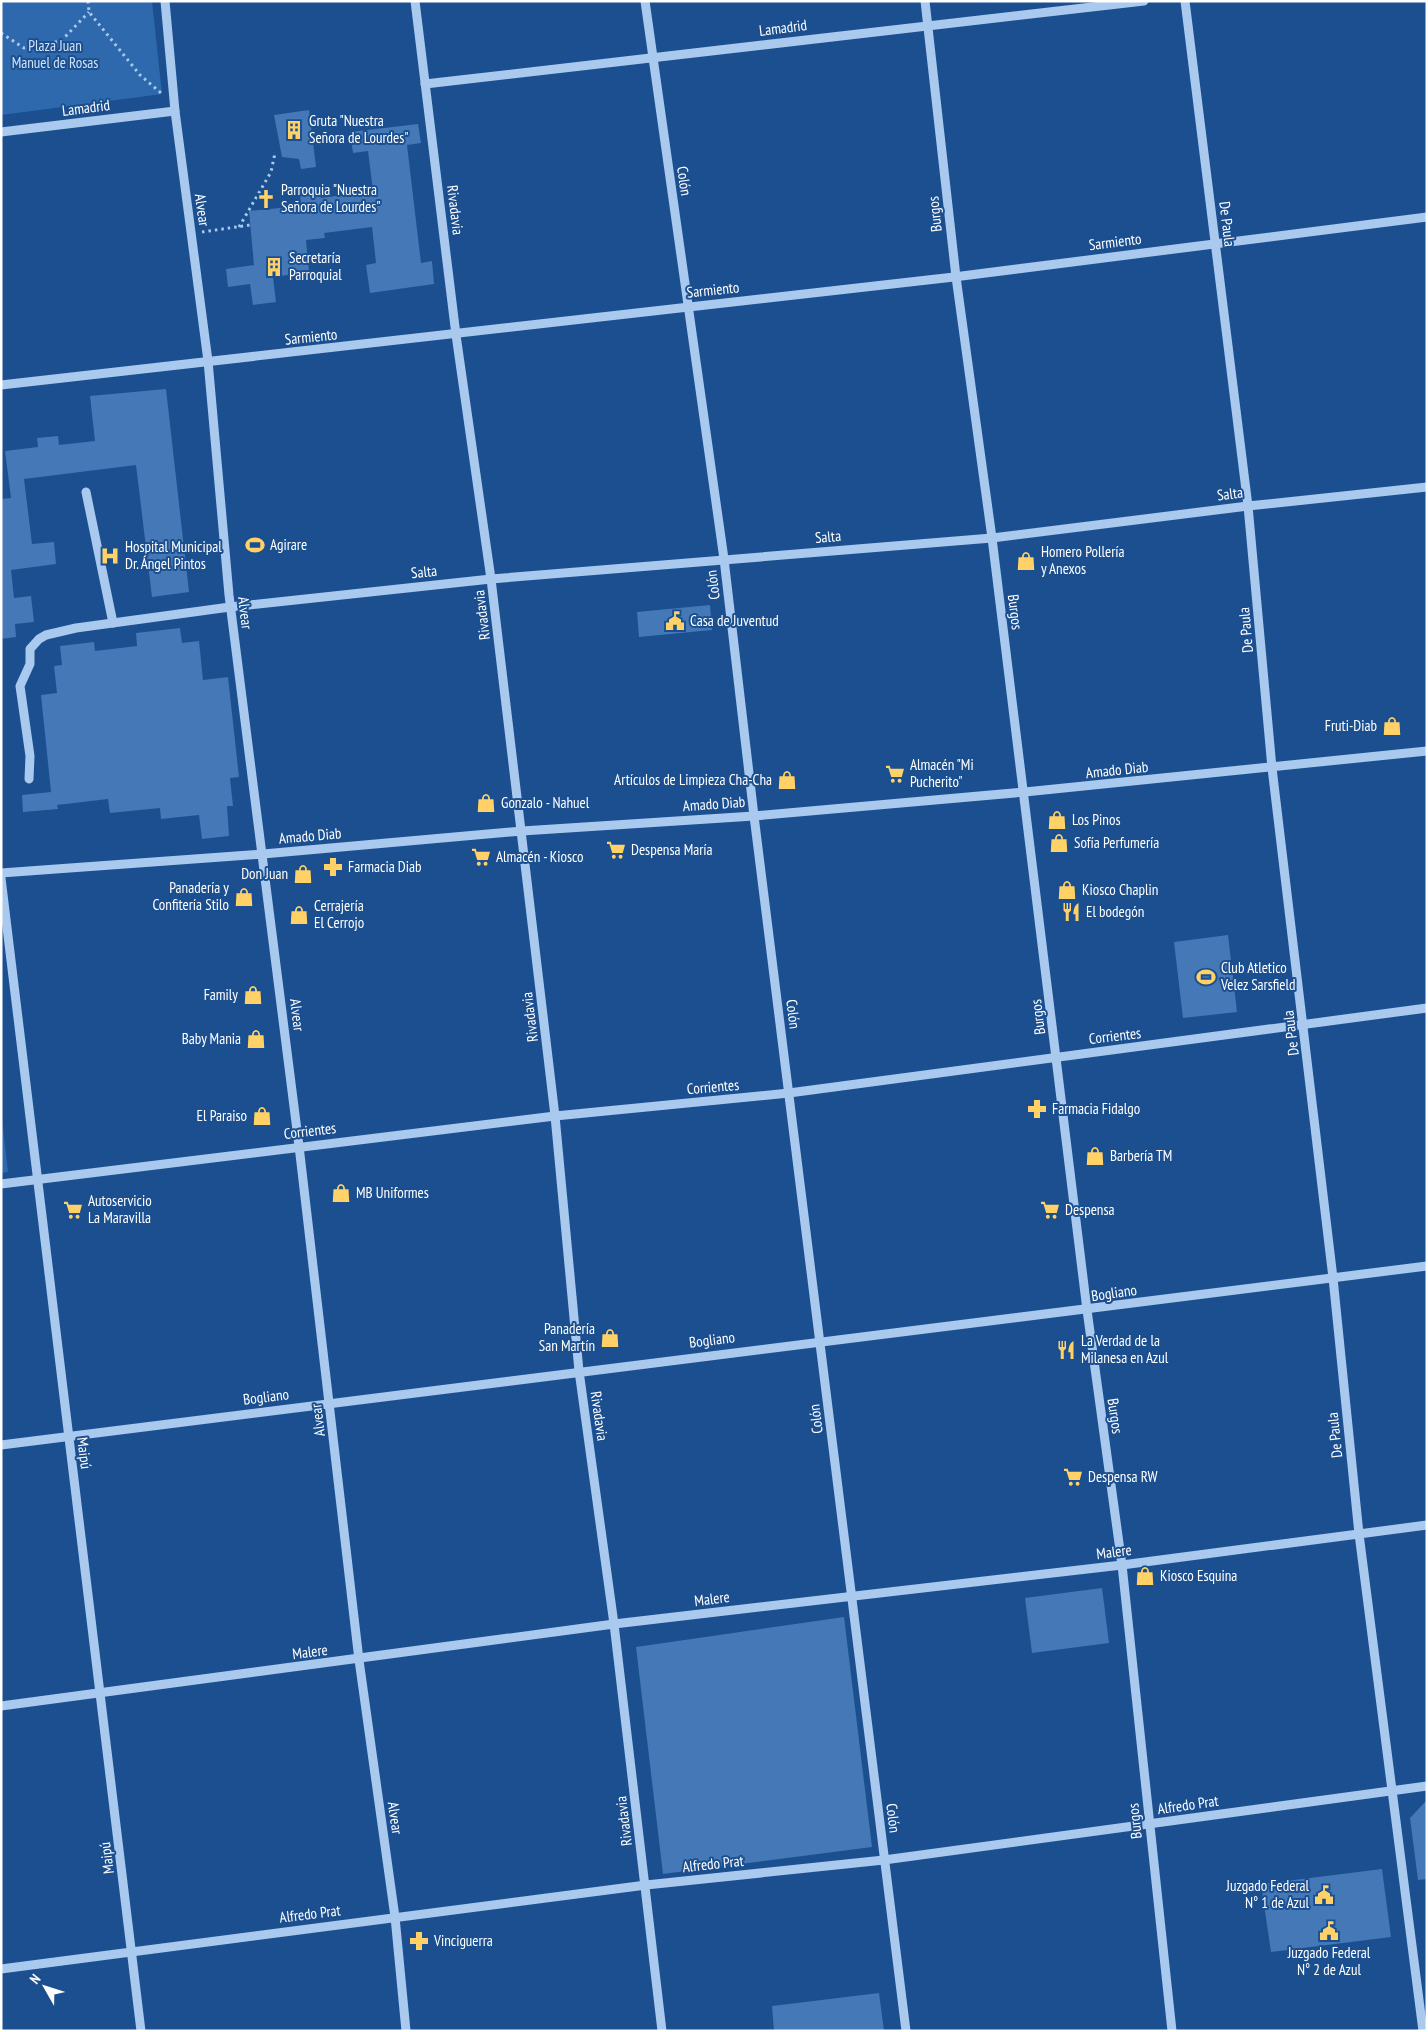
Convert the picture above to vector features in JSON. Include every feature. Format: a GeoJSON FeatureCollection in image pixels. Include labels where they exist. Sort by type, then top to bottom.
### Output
{"type":"FeatureCollection","features":[{"type":"Feature","properties":{"kind":"street","name":"Alvear"},"geometry":{"type":"LineString","coordinates":[[165,1],[175,111],[208,361],[230,607],[299,1146],[359,1660],[395,1917],[406,2031]]}},
{"type":"Feature","properties":{"kind":"street","name":"Rivadavia"},"geometry":{"type":"LineString","coordinates":[[415,1],[456,335],[491,579],[522,831],[555,1116],[579,1371],[614,1624],[662,2031]]}},
{"type":"Feature","properties":{"kind":"street","name":"Colón"},"geometry":{"type":"LineString","coordinates":[[645,1],[724,559],[754,816],[906,2031]]}},
{"type":"Feature","properties":{"kind":"street","name":"Burgos"},"geometry":{"type":"LineString","coordinates":[[925,1],[956,277],[1025,792],[1087,1310],[1122,1565],[1172,2031]]}},
{"type":"Feature","properties":{"kind":"street","name":"Lamadrid"},"geometry":{"type":"LineString","coordinates":[[425,84],[1144,1]]}},
{"type":"Feature","properties":{"kind":"street","name":"De Paula"},"geometry":{"type":"LineString","coordinates":[[1184,1],[1248,506],[1272,768],[1334,1278],[1359,1534],[1390,1791],[1423,2031]]}},
{"type":"Feature","properties":{"kind":"street","name":"Lamadrid"},"geometry":{"type":"LineString","coordinates":[[1,132],[175,111]]}},
{"type":"Feature","properties":{"kind":"street","name":"Sarmiento"},"geometry":{"type":"LineString","coordinates":[[1,385],[956,277],[1216,242],[1427,217]]}},
{"type":"Feature","properties":{"kind":"street","name":"Salta"},"geometry":{"type":"LineString","coordinates":[[29,779],[30,756],[20,686],[30,664],[30,649],[39,638],[46,635],[113,623],[230,607],[491,579],[992,538],[1248,506],[1427,487]]}},
{"type":"Feature","properties":{"kind":"street"},"geometry":{"type":"LineString","coordinates":[[86,492],[113,623]]}},
{"type":"Feature","properties":{"kind":"street","name":"Amado Diab"},"geometry":{"type":"LineString","coordinates":[[1,873],[263,854],[522,831],[754,816],[1025,792],[1427,752]]}},
{"type":"Feature","properties":{"kind":"street","name":"Maipú"},"geometry":{"type":"LineString","coordinates":[[1,878],[141,2031]]}},
{"type":"Feature","properties":{"kind":"street","name":"Corrientes"},"geometry":{"type":"LineString","coordinates":[[1,1184],[555,1116],[789,1093],[1304,1026],[1427,1008]]}},
{"type":"Feature","properties":{"kind":"street","name":"Bogliano"},"geometry":{"type":"LineString","coordinates":[[1,1445],[1427,1266]]}},
{"type":"Feature","properties":{"kind":"street","name":"Malere"},"geometry":{"type":"LineString","coordinates":[[1,1706],[359,1660],[614,1624],[1122,1565],[1427,1525]]}},
{"type":"Feature","properties":{"kind":"street","name":"Alfredo Prat"},"geometry":{"type":"LineString","coordinates":[[1,1970],[132,1951],[646,1884],[884,1860],[1427,1786]]}},
{"type":"Feature","properties":{"kind":"path"},"geometry":{"type":"LineString","coordinates":[[88,1],[89,12],[140,75],[162,94],[165,112]]}},
{"type":"Feature","properties":{"kind":"path"},"geometry":{"type":"LineString","coordinates":[[1,33],[24,48],[61,41],[89,12]]}},
{"type":"Feature","properties":{"kind":"path"},"geometry":{"type":"LineString","coordinates":[[239,227],[271,172],[275,153]]}},
{"type":"Feature","properties":{"kind":"path"},"geometry":{"type":"LineString","coordinates":[[191,234],[250,225]]}},
{"type":"Feature","properties":{"kind":"green space","name":"Plaza Juan Manuel de Rosas"},"geometry":{"type":"Polygon","coordinates":[[[1,1],[152,1],[162,94],[1,115],[1,1]]]}},
{"type":"Feature","properties":{"kind":"green space"},"geometry":{"type":"Polygon","coordinates":[[[1,1109],[8,1172],[1,1173],[1,1109]]]}},
{"type":"Feature","properties":{"kind":"building","name":"Gruta \"Nuestra Señora de Lourdes\""},"geometry":{"type":"Polygon","coordinates":[[[309,110],[316,167],[301,169],[299,159],[282,157],[274,115],[309,110]]]}},
{"type":"Feature","properties":{"kind":"building"},"geometry":{"type":"Polygon","coordinates":[[[418,124],[421,143],[407,145],[421,263],[432,261],[434,284],[370,293],[366,265],[376,263],[372,227],[324,233],[325,238],[306,240],[309,272],[273,277],[276,302],[253,305],[250,284],[228,287],[226,269],[254,265],[249,211],[301,206],[300,196],[320,194],[321,198],[373,191],[368,151],[353,153],[350,132],[418,124]]]}},
{"type":"Feature","properties":{"kind":"building"},"geometry":{"type":"Polygon","coordinates":[[[166,389],[189,592],[152,597],[136,465],[24,479],[32,544],[54,542],[56,564],[11,570],[14,598],[31,596],[34,622],[15,624],[16,637],[1,639],[1,499],[11,498],[5,451],[38,447],[37,438],[58,436],[59,445],[95,441],[90,396],[166,389]]]}},
{"type":"Feature","properties":{"kind":"building","name":"Casa de Juventud"},"geometry":{"type":"Polygon","coordinates":[[[710,605],[712,630],[639,637],[637,612],[710,605]]]}},
{"type":"Feature","properties":{"kind":"building"},"geometry":{"type":"Polygon","coordinates":[[[180,628],[182,643],[199,641],[203,680],[228,677],[239,777],[230,778],[233,806],[227,806],[229,836],[202,839],[199,815],[161,819],[160,808],[110,813],[108,799],[57,805],[58,809],[23,812],[22,795],[51,792],[41,695],[57,693],[54,666],[62,665],[60,646],[94,642],[95,651],[137,646],[136,633],[180,628]]]}},
{"type":"Feature","properties":{"kind":"building","name":"Club Atletico Velez Sarsfield"},"geometry":{"type":"Polygon","coordinates":[[[1228,935],[1237,1012],[1183,1018],[1174,942],[1228,935]]]}},
{"type":"Feature","properties":{"kind":"building"},"geometry":{"type":"Polygon","coordinates":[[[1102,1588],[1109,1643],[1032,1653],[1025,1598],[1102,1588]]]}},
{"type":"Feature","properties":{"kind":"building"},"geometry":{"type":"Polygon","coordinates":[[[844,1617],[872,1847],[663,1874],[636,1647],[844,1617]]]}},
{"type":"Feature","properties":{"kind":"building"},"geometry":{"type":"Polygon","coordinates":[[[1427,1800],[1427,1879],[1418,1880],[1410,1818],[1427,1800]]]}},
{"type":"Feature","properties":{"kind":"building"},"geometry":{"type":"Polygon","coordinates":[[[1382,1869],[1391,1937],[1271,1952],[1261,1884],[1382,1869]]]}},
{"type":"Feature","properties":{"kind":"building"},"geometry":{"type":"Polygon","coordinates":[[[879,1993],[884,2031],[774,2031],[772,2006],[879,1993]]]}},
{"type":"Feature","properties":{"kind":"place","name":"Gruta \"Nuestra Señora de Lourdes\""},"geometry":{"type":"Point","coordinates":[294,130]}},
{"type":"Feature","properties":{"kind":"place","name":"Parroquia \"Nuestra Señora de Lourdes\""},"geometry":{"type":"Point","coordinates":[266,199]}},
{"type":"Feature","properties":{"kind":"place","name":"Secretaría Parroquial"},"geometry":{"type":"Point","coordinates":[274,267]}},
{"type":"Feature","properties":{"kind":"place","name":"Agirare"},"geometry":{"type":"Point","coordinates":[255,545]}},
{"type":"Feature","properties":{"kind":"place","name":"Hospital Municipal Dr. Ángel Pintos"},"geometry":{"type":"Point","coordinates":[110,556]}},
{"type":"Feature","properties":{"kind":"place","name":"Homero Pollería y Anexos"},"geometry":{"type":"Point","coordinates":[1026,561]}},
{"type":"Feature","properties":{"kind":"place","name":"Casa de Juventud"},"geometry":{"type":"Point","coordinates":[675,621]}},
{"type":"Feature","properties":{"kind":"place","name":"Fruti-Diab"},"geometry":{"type":"Point","coordinates":[1392,726]}},
{"type":"Feature","properties":{"kind":"place","name":"Almacén \"Mi Pucherito\""},"geometry":{"type":"Point","coordinates":[895,774]}},
{"type":"Feature","properties":{"kind":"place","name":"Artículos de Limpieza Cha-Cha"},"geometry":{"type":"Point","coordinates":[787,780]}},
{"type":"Feature","properties":{"kind":"place","name":"Gonzalo - Nahuel"},"geometry":{"type":"Point","coordinates":[486,803]}},
{"type":"Feature","properties":{"kind":"place","name":"Los Pinos"},"geometry":{"type":"Point","coordinates":[1057,820]}},
{"type":"Feature","properties":{"kind":"place","name":"Sofía Perfumería"},"geometry":{"type":"Point","coordinates":[1059,843]}},
{"type":"Feature","properties":{"kind":"place","name":"Despensa María"},"geometry":{"type":"Point","coordinates":[616,850]}},
{"type":"Feature","properties":{"kind":"place","name":"Almacén - Kiosco"},"geometry":{"type":"Point","coordinates":[481,857]}},
{"type":"Feature","properties":{"kind":"place","name":"Farmacia Diab"},"geometry":{"type":"Point","coordinates":[333,867]}},
{"type":"Feature","properties":{"kind":"place","name":"Don Juan"},"geometry":{"type":"Point","coordinates":[303,874]}},
{"type":"Feature","properties":{"kind":"place","name":"Kiosco Chaplin"},"geometry":{"type":"Point","coordinates":[1067,890]}},
{"type":"Feature","properties":{"kind":"place","name":"Panadería y Confitería Stilo"},"geometry":{"type":"Point","coordinates":[244,897]}},
{"type":"Feature","properties":{"kind":"place","name":"El bodegón"},"geometry":{"type":"Point","coordinates":[1071,912]}},
{"type":"Feature","properties":{"kind":"place","name":"Cerrajería El Cerrojo"},"geometry":{"type":"Point","coordinates":[299,915]}},
{"type":"Feature","properties":{"kind":"place","name":"Club Atletico Velez Sarsfield"},"geometry":{"type":"Point","coordinates":[1206,977]}},
{"type":"Feature","properties":{"kind":"place","name":"Family"},"geometry":{"type":"Point","coordinates":[253,995]}},
{"type":"Feature","properties":{"kind":"place","name":"Baby Mania"},"geometry":{"type":"Point","coordinates":[256,1039]}},
{"type":"Feature","properties":{"kind":"place","name":"Farmacia Fidalgo"},"geometry":{"type":"Point","coordinates":[1037,1109]}},
{"type":"Feature","properties":{"kind":"place","name":"El Paraiso"},"geometry":{"type":"Point","coordinates":[262,1116]}},
{"type":"Feature","properties":{"kind":"place","name":"Barbería TM"},"geometry":{"type":"Point","coordinates":[1095,1156]}},
{"type":"Feature","properties":{"kind":"place","name":"MB Uniformes"},"geometry":{"type":"Point","coordinates":[341,1193]}},
{"type":"Feature","properties":{"kind":"place","name":"Autoservicio La Maravilla"},"geometry":{"type":"Point","coordinates":[73,1210]}},
{"type":"Feature","properties":{"kind":"place","name":"Despensa"},"geometry":{"type":"Point","coordinates":[1050,1210]}},
{"type":"Feature","properties":{"kind":"place","name":"Panadería San Martín"},"geometry":{"type":"Point","coordinates":[610,1338]}},
{"type":"Feature","properties":{"kind":"place","name":"La Verdad de la Milanesa en Azul"},"geometry":{"type":"Point","coordinates":[1066,1350]}},
{"type":"Feature","properties":{"kind":"place","name":"Despensa RW"},"geometry":{"type":"Point","coordinates":[1073,1477]}},
{"type":"Feature","properties":{"kind":"place","name":"Kiosco Esquina"},"geometry":{"type":"Point","coordinates":[1145,1576]}},
{"type":"Feature","properties":{"kind":"place","name":"Juzgado Federal N° 1 de Azul"},"geometry":{"type":"Point","coordinates":[1324,1895]}},
{"type":"Feature","properties":{"kind":"place","name":"Juzgado Federal N° 2 de Azul"},"geometry":{"type":"Point","coordinates":[1329,1931]}},
{"type":"Feature","properties":{"kind":"place","name":"Vinciguerra"},"geometry":{"type":"Point","coordinates":[419,1941]}}]}
